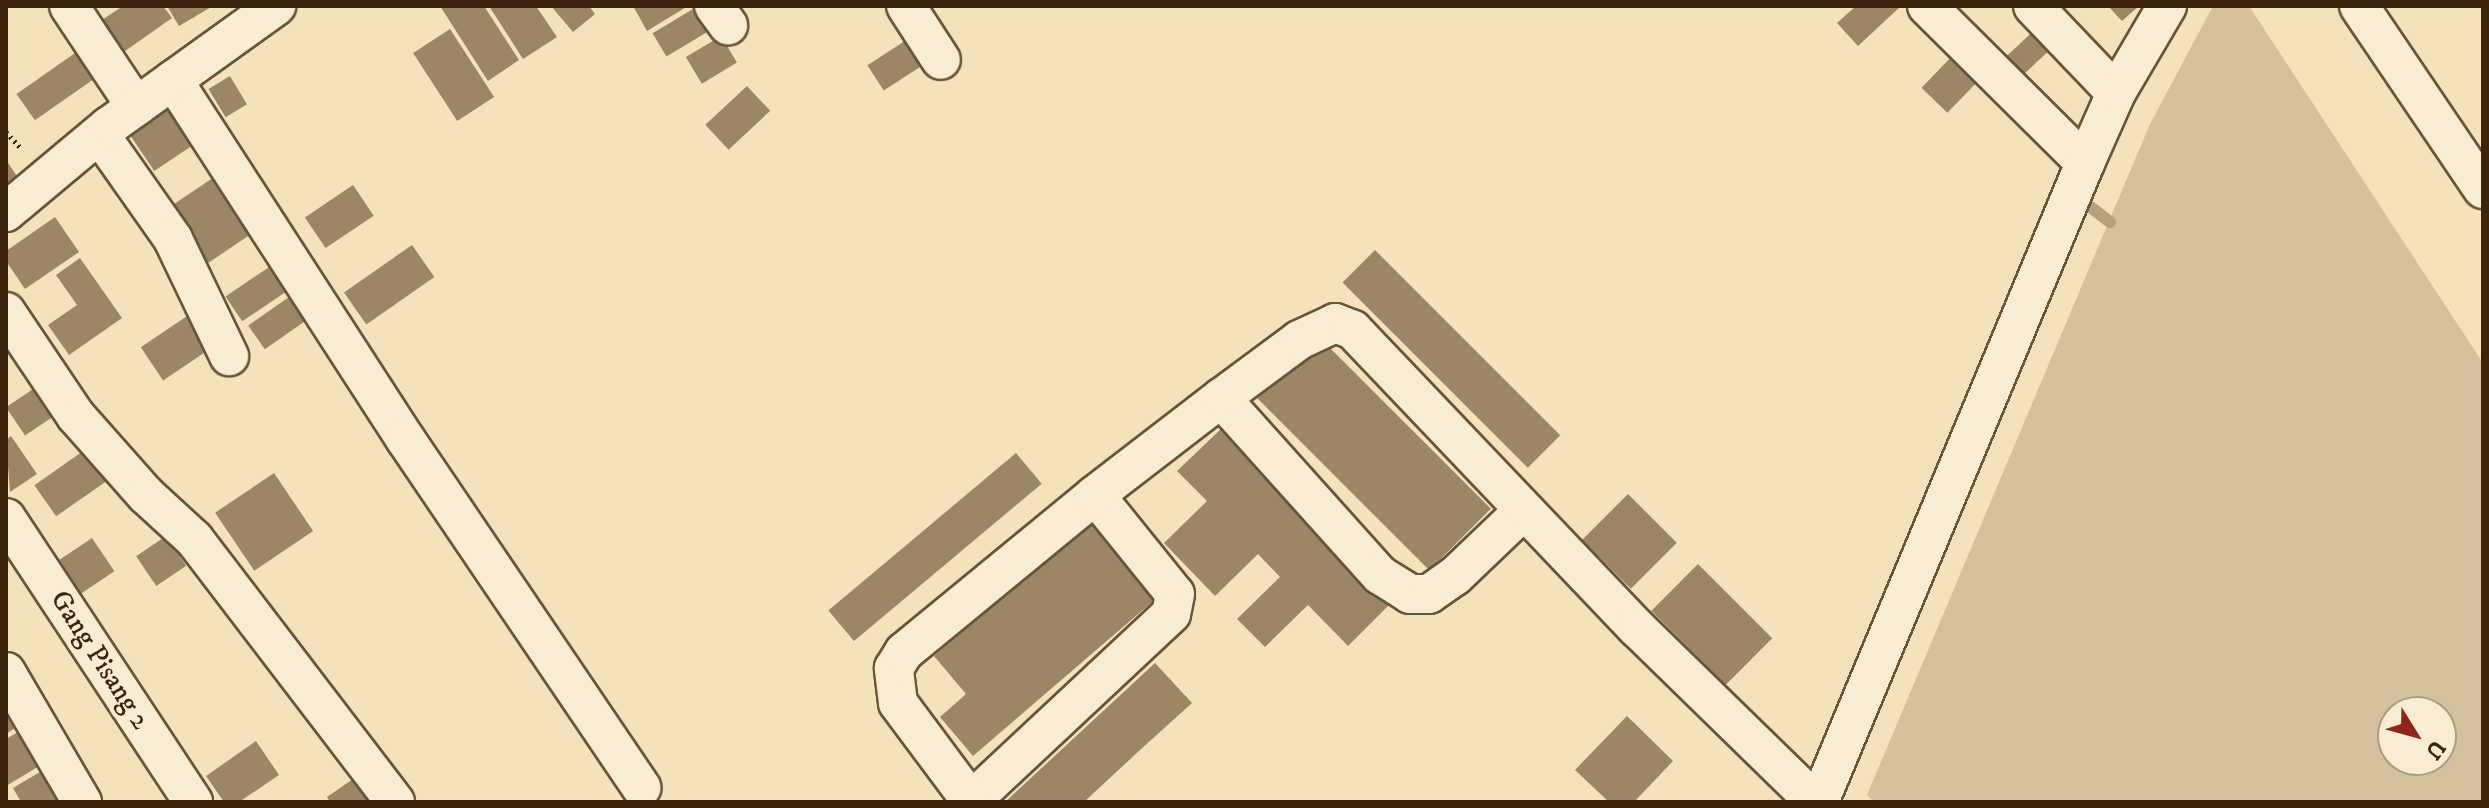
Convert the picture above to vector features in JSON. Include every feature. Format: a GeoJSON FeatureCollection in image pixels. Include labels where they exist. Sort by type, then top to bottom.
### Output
{"type":"FeatureCollection","features":[{"type":"Feature","properties":{"kind":"street"},"geometry":{"type":"LineString","coordinates":[[69,6],[136,107]]}},
{"type":"Feature","properties":{"kind":"street"},"geometry":{"type":"LineString","coordinates":[[6,212],[136,107],[276,6]]}},
{"type":"Feature","properties":{"kind":"street"},"geometry":{"type":"LineString","coordinates":[[906,6],[941,60]]}},
{"type":"Feature","properties":{"kind":"street"},"geometry":{"type":"LineString","coordinates":[[1927,6],[2076,186]]}},
{"type":"Feature","properties":{"kind":"street"},"geometry":{"type":"LineString","coordinates":[[2033,6],[2116,93]]}},
{"type":"Feature","properties":{"kind":"street"},"geometry":{"type":"LineString","coordinates":[[1095,495],[1175,594],[1171,614],[971,801],[898,703],[894,668],[904,652],[1095,495],[1221,398],[1299,340],[1335,323],[1353,330],[1523,511],[1817,802],[2116,93],[2167,6]]}},
{"type":"Feature","properties":{"kind":"street"},"geometry":{"type":"LineString","coordinates":[[2359,6],[2483,189]]}},
{"type":"Feature","properties":{"kind":"street"},"geometry":{"type":"LineString","coordinates":[[173,80],[406,440],[642,788]]}},
{"type":"Feature","properties":{"kind":"street"},"geometry":{"type":"LineString","coordinates":[[100,135],[173,239],[229,356]]}},
{"type":"Feature","properties":{"kind":"street"},"geometry":{"type":"LineString","coordinates":[[6,312],[76,416],[146,495],[194,539],[395,802]]}},
{"type":"Feature","properties":{"kind":"street"},"geometry":{"type":"LineString","coordinates":[[1221,398],[1380,575],[1410,594],[1429,594],[1455,576],[1523,511]]}},
{"type":"Feature","properties":{"kind":"street","name":"Gang Pisang 2"},"geometry":{"type":"LineString","coordinates":[[6,518],[193,802]]}},
{"type":"Feature","properties":{"kind":"street"},"geometry":{"type":"LineString","coordinates":[[6,672],[82,802]]}},
{"type":"Feature","properties":{"kind":"shaded area"},"geometry":{"type":"Polygon","coordinates":[[[2213,6],[2249,6],[2483,363],[2483,802],[1874,802],[1867,795],[2150,124],[2213,6]]]}},
{"type":"Feature","properties":{"kind":"building"},"geometry":{"type":"Polygon","coordinates":[[[123,6],[163,6],[172,18],[118,56],[96,24],[123,6]]]}},
{"type":"Feature","properties":{"kind":"building"},"geometry":{"type":"Polygon","coordinates":[[[167,6],[213,6],[179,26],[167,6]]]}},
{"type":"Feature","properties":{"kind":"building"},"geometry":{"type":"Polygon","coordinates":[[[440,6],[484,6],[519,60],[488,81],[440,6]]]}},
{"type":"Feature","properties":{"kind":"building"},"geometry":{"type":"Polygon","coordinates":[[[489,6],[536,6],[557,37],[523,59],[489,6]]]}},
{"type":"Feature","properties":{"kind":"building"},"geometry":{"type":"Polygon","coordinates":[[[551,6],[589,6],[595,14],[573,32],[551,6]]]}},
{"type":"Feature","properties":{"kind":"building"},"geometry":{"type":"Polygon","coordinates":[[[633,6],[688,6],[647,31],[633,6]]]}},
{"type":"Feature","properties":{"kind":"building"},"geometry":{"type":"Polygon","coordinates":[[[698,6],[712,29],[666,56],[653,33],[698,6]]]}},
{"type":"Feature","properties":{"kind":"building"},"geometry":{"type":"Polygon","coordinates":[[[1856,6],[1901,6],[1858,46],[1837,23],[1856,6]]]}},
{"type":"Feature","properties":{"kind":"building"},"geometry":{"type":"Polygon","coordinates":[[[2108,6],[2139,6],[2122,21],[2108,6]]]}},
{"type":"Feature","properties":{"kind":"building"},"geometry":{"type":"Polygon","coordinates":[[[2041,24],[2058,42],[2014,83],[1997,65],[2041,24]]]}},
{"type":"Feature","properties":{"kind":"building"},"geometry":{"type":"Polygon","coordinates":[[[450,29],[494,97],[457,121],[413,53],[450,29]]]}},
{"type":"Feature","properties":{"kind":"building"},"geometry":{"type":"Polygon","coordinates":[[[721,36],[737,63],[702,84],[686,57],[721,36]]]}},
{"type":"Feature","properties":{"kind":"building"},"geometry":{"type":"Polygon","coordinates":[[[911,37],[927,62],[884,90],[867,65],[911,37]]]}},
{"type":"Feature","properties":{"kind":"building"},"geometry":{"type":"Polygon","coordinates":[[[1959,49],[1985,74],[1947,113],[1921,88],[1959,49]]]}},
{"type":"Feature","properties":{"kind":"building"},"geometry":{"type":"Polygon","coordinates":[[[78,51],[96,77],[35,120],[17,94],[78,51]]]}},
{"type":"Feature","properties":{"kind":"building"},"geometry":{"type":"Polygon","coordinates":[[[230,76],[247,104],[226,117],[209,89],[230,76]]]}},
{"type":"Feature","properties":{"kind":"building"},"geometry":{"type":"Polygon","coordinates":[[[747,86],[770,111],[729,150],[705,125],[747,86]]]}},
{"type":"Feature","properties":{"kind":"building"},"geometry":{"type":"Polygon","coordinates":[[[170,105],[196,143],[154,171],[129,133],[170,105]]]}},
{"type":"Feature","properties":{"kind":"building"},"geometry":{"type":"Polygon","coordinates":[[[6,160],[21,182],[6,192],[6,160]]]}},
{"type":"Feature","properties":{"kind":"building"},"geometry":{"type":"Polygon","coordinates":[[[220,173],[258,229],[207,264],[169,208],[220,173]]]}},
{"type":"Feature","properties":{"kind":"building"},"geometry":{"type":"Polygon","coordinates":[[[353,185],[374,216],[326,248],[305,217],[353,185]]]}},
{"type":"Feature","properties":{"kind":"building"},"geometry":{"type":"Polygon","coordinates":[[[55,217],[79,252],[25,289],[6,261],[6,251],[55,217]]]}},
{"type":"Feature","properties":{"kind":"building"},"geometry":{"type":"Polygon","coordinates":[[[412,245],[434,277],[366,325],[344,293],[412,245]]]}},
{"type":"Feature","properties":{"kind":"building"},"geometry":{"type":"Polygon","coordinates":[[[1375,250],[1560,435],[1528,468],[1342,283],[1375,250]]]}},
{"type":"Feature","properties":{"kind":"building"},"geometry":{"type":"Polygon","coordinates":[[[80,258],[122,318],[69,355],[48,325],[77,305],[56,275],[80,258]]]}},
{"type":"Feature","properties":{"kind":"building"},"geometry":{"type":"Polygon","coordinates":[[[281,259],[298,284],[242,321],[225,296],[281,259]]]}},
{"type":"Feature","properties":{"kind":"building"},"geometry":{"type":"Polygon","coordinates":[[[299,290],[316,314],[265,349],[248,326],[299,290]]]}},
{"type":"Feature","properties":{"kind":"building"},"geometry":{"type":"Polygon","coordinates":[[[193,312],[215,345],[163,380],[141,347],[193,312]]]}},
{"type":"Feature","properties":{"kind":"building"},"geometry":{"type":"Polygon","coordinates":[[[1319,337],[1491,509],[1429,570],[1257,399],[1319,337]]]}},
{"type":"Feature","properties":{"kind":"building"},"geometry":{"type":"Polygon","coordinates":[[[45,381],[64,409],[25,435],[6,407],[45,381]]]}},
{"type":"Feature","properties":{"kind":"building"},"geometry":{"type":"Polygon","coordinates":[[[1222,428],[1391,603],[1348,646],[1308,605],[1265,647],[1237,619],[1280,577],[1258,554],[1215,596],[1164,543],[1207,501],[1177,471],[1222,428]]]}},
{"type":"Feature","properties":{"kind":"building"},"geometry":{"type":"Polygon","coordinates":[[[11,436],[37,474],[10,492],[6,440],[11,436]]]}},
{"type":"Feature","properties":{"kind":"building"},"geometry":{"type":"Polygon","coordinates":[[[86,449],[108,480],[56,516],[34,485],[86,449]]]}},
{"type":"Feature","properties":{"kind":"building"},"geometry":{"type":"Polygon","coordinates":[[[1016,453],[1042,484],[854,641],[828,610],[1016,453]]]}},
{"type":"Feature","properties":{"kind":"building"},"geometry":{"type":"Polygon","coordinates":[[[274,473],[313,531],[254,571],[215,513],[274,473]]]}},
{"type":"Feature","properties":{"kind":"building"},"geometry":{"type":"Polygon","coordinates":[[[1628,494],[1677,543],[1631,589],[1582,540],[1628,494]]]}},
{"type":"Feature","properties":{"kind":"building"},"geometry":{"type":"Polygon","coordinates":[[[1093,519],[1159,596],[973,756],[940,717],[966,694],[934,656],[1093,519]]]}},
{"type":"Feature","properties":{"kind":"building"},"geometry":{"type":"Polygon","coordinates":[[[166,536],[186,566],[156,586],[136,556],[166,536]]]}},
{"type":"Feature","properties":{"kind":"building"},"geometry":{"type":"Polygon","coordinates":[[[92,538],[114,571],[78,596],[56,563],[92,538]]]}},
{"type":"Feature","properties":{"kind":"building"},"geometry":{"type":"Polygon","coordinates":[[[1698,564],[1772,638],[1726,685],[1651,611],[1698,564]]]}},
{"type":"Feature","properties":{"kind":"building"},"geometry":{"type":"Polygon","coordinates":[[[1155,663],[1192,703],[1084,802],[1005,802],[1155,663]]]}},
{"type":"Feature","properties":{"kind":"building"},"geometry":{"type":"Polygon","coordinates":[[[6,695],[23,723],[6,734],[6,695]]]}},
{"type":"Feature","properties":{"kind":"building"},"geometry":{"type":"Polygon","coordinates":[[[1627,716],[1673,761],[1634,802],[1609,802],[1575,770],[1627,716]]]}},
{"type":"Feature","properties":{"kind":"building"},"geometry":{"type":"Polygon","coordinates":[[[30,725],[51,759],[6,786],[6,739],[30,725]]]}},
{"type":"Feature","properties":{"kind":"building"},"geometry":{"type":"Polygon","coordinates":[[[256,741],[279,775],[239,802],[224,802],[206,776],[256,741]]]}},
{"type":"Feature","properties":{"kind":"building"},"geometry":{"type":"Polygon","coordinates":[[[55,763],[73,794],[59,802],[21,802],[13,788],[55,763]]]}},
{"type":"Feature","properties":{"kind":"building"},"geometry":{"type":"Polygon","coordinates":[[[353,779],[368,802],[330,802],[327,797],[353,779]]]}},
{"type":"Feature","properties":{"kind":"waterway"},"geometry":{"type":"LineString","coordinates":[[2076,196],[2110,222]]}}]}
